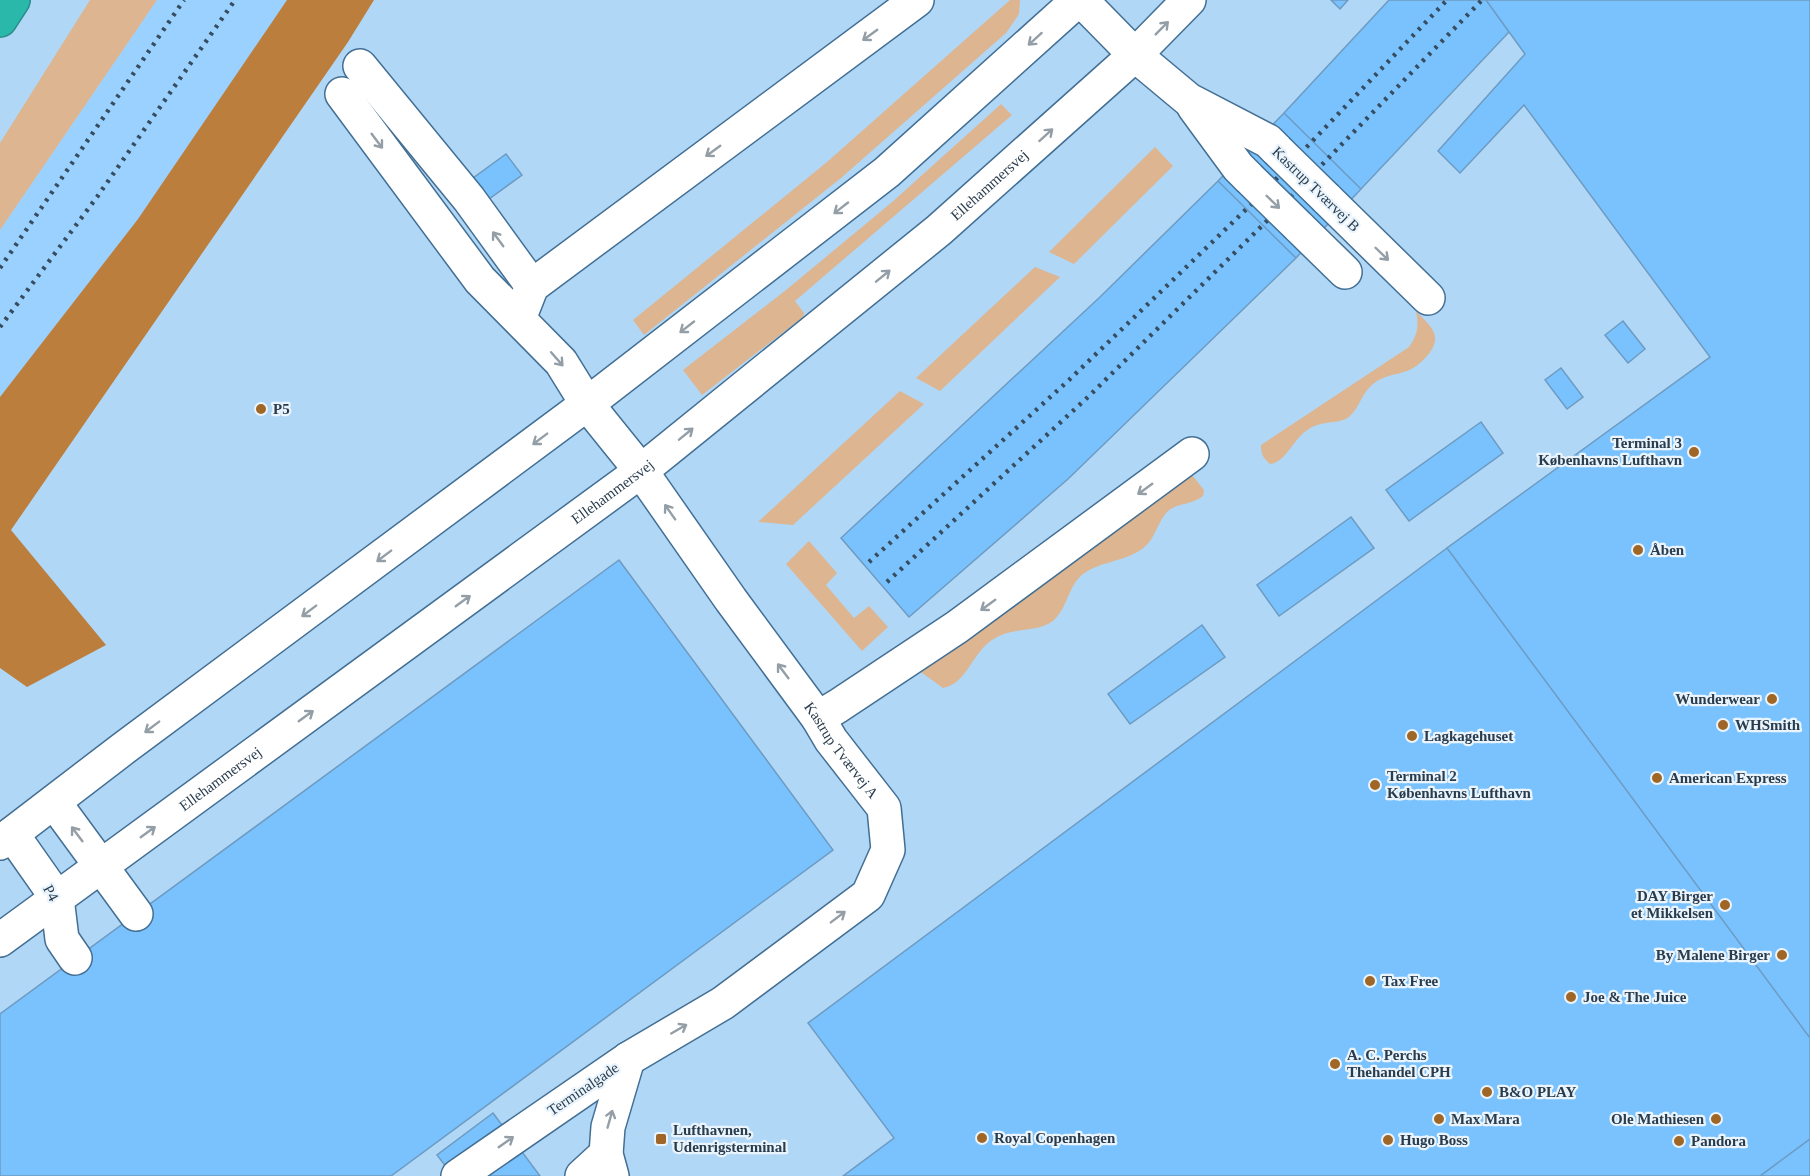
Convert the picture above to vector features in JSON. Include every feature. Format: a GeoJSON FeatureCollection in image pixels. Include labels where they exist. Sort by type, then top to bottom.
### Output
{"type":"FeatureCollection","features":[{"type":"Feature","properties":{"kind":"highway"},"geometry":{"type":"LineString","coordinates":[[0,20],[13,0]]}},
{"type":"Feature","properties":{"kind":"street"},"geometry":{"type":"LineString","coordinates":[[519,319],[532,286],[917,0]]}},
{"type":"Feature","properties":{"kind":"street"},"geometry":{"type":"LineString","coordinates":[[6,838],[587,404],[887,172],[1080,0]]}},
{"type":"Feature","properties":{"kind":"street","name":"Kastrup Tværvej B"},"geometry":{"type":"LineString","coordinates":[[1080,0],[1135,55],[1189,100],[1268,141],[1428,298]]}},
{"type":"Feature","properties":{"kind":"street","name":"Ellehammersvej"},"geometry":{"type":"LineString","coordinates":[[0,940],[640,471],[939,230],[1135,55],[1190,0]]}},
{"type":"Feature","properties":{"kind":"street"},"geometry":{"type":"LineString","coordinates":[[360,66],[469,200],[532,286]]}},
{"type":"Feature","properties":{"kind":"street","name":"Kastrup Tværvej A"},"geometry":{"type":"LineString","coordinates":[[342,94],[480,280],[561,362],[587,404],[640,471],[730,600],[818,718],[831,740],[884,808],[888,850],[868,894],[723,1003],[628,1059]]}},
{"type":"Feature","properties":{"kind":"street","name":"Kastrup Tværvej B"},"geometry":{"type":"LineString","coordinates":[[1189,100],[1238,167],[1345,272]]}},
{"type":"Feature","properties":{"kind":"street"},"geometry":{"type":"LineString","coordinates":[[818,718],[957,627],[1192,454]]}},
{"type":"Feature","properties":{"kind":"street"},"geometry":{"type":"LineString","coordinates":[[54,802],[136,914]]}},
{"type":"Feature","properties":{"kind":"street","name":"P4"},"geometry":{"type":"LineString","coordinates":[[6,838],[57,898],[62,939],[75,958]]}},
{"type":"Feature","properties":{"kind":"street","name":"Terminalgade"},"geometry":{"type":"LineString","coordinates":[[582,1176],[609,1165],[608,1127],[628,1059]]}},
{"type":"Feature","properties":{"kind":"street","name":"Terminalgade"},"geometry":{"type":"LineString","coordinates":[[458,1176],[628,1059]]}},
{"type":"Feature","properties":{"kind":"shaded area"},"geometry":{"type":"Polygon","coordinates":[[[90,0],[157,0],[0,230],[0,143],[90,0]]]}},
{"type":"Feature","properties":{"kind":"shaded area"},"geometry":{"type":"Polygon","coordinates":[[[157,0],[287,0],[138,219],[0,397],[0,230],[157,0]]]}},
{"type":"Feature","properties":{"kind":"shaded area"},"geometry":{"type":"Polygon","coordinates":[[[287,0],[374,0],[348,42],[11,530],[106,645],[27,687],[0,668],[0,397],[138,219],[287,0]]]}},
{"type":"Feature","properties":{"kind":"shaded area"},"geometry":{"type":"Polygon","coordinates":[[[1010,0],[1020,0],[1019,14],[1006,33],[841,178],[644,335],[633,320],[827,162],[1010,0]]]}},
{"type":"Feature","properties":{"kind":"shaded area"},"geometry":{"type":"Polygon","coordinates":[[[1001,104],[1012,115],[795,301],[804,313],[803,317],[702,395],[683,370],[786,290],[891,203],[1001,104]]]}},
{"type":"Feature","properties":{"kind":"shaded area"},"geometry":{"type":"Polygon","coordinates":[[[1155,147],[1173,166],[1074,264],[1049,252],[1155,147]]]}},
{"type":"Feature","properties":{"kind":"shaded area"},"geometry":{"type":"Polygon","coordinates":[[[1035,267],[1060,277],[940,391],[916,378],[1035,267]]]}},
{"type":"Feature","properties":{"kind":"shaded area"},"geometry":{"type":"Polygon","coordinates":[[[1416,311],[1434,332],[1434,345],[1426,357],[1412,369],[1386,377],[1373,384],[1349,417],[1312,427],[1301,435],[1280,460],[1270,464],[1263,456],[1261,445],[1409,347],[1417,330],[1416,311]]]}},
{"type":"Feature","properties":{"kind":"shaded area"},"geometry":{"type":"Polygon","coordinates":[[[900,391],[924,404],[793,525],[758,522],[900,391]]]}},
{"type":"Feature","properties":{"kind":"shaded area"},"geometry":{"type":"Polygon","coordinates":[[[1192,475],[1204,490],[1203,496],[1167,512],[1150,541],[1142,549],[1128,557],[1097,566],[1083,574],[1074,584],[1059,615],[1047,625],[995,638],[981,650],[962,676],[951,686],[943,688],[918,670],[1192,475]]]}},
{"type":"Feature","properties":{"kind":"shaded area"},"geometry":{"type":"Polygon","coordinates":[[[809,541],[837,573],[826,585],[854,618],[869,606],[888,627],[862,651],[786,564],[809,541]]]}},
{"type":"Feature","properties":{"kind":"building"},"geometry":{"type":"Polygon","coordinates":[[[1331,0],[1348,0],[1340,9],[1331,0]]]}},
{"type":"Feature","properties":{"kind":"building"},"geometry":{"type":"Polygon","coordinates":[[[1389,0],[1486,0],[1509,32],[1361,189],[1284,113],[1389,0]]]}},
{"type":"Feature","properties":{"kind":"building","name":"Terminal 3 Københavns Lufthavn"},"geometry":{"type":"Polygon","coordinates":[[[1486,0],[1810,0],[1810,1038],[1447,548],[1710,357],[1524,105],[1460,173],[1438,151],[1525,54],[1486,0]]]}},
{"type":"Feature","properties":{"kind":"building"},"geometry":{"type":"Polygon","coordinates":[[[1284,113],[1361,189],[1296,258],[1218,181],[1284,113]]]}},
{"type":"Feature","properties":{"kind":"building"},"geometry":{"type":"Polygon","coordinates":[[[506,154],[522,175],[485,202],[469,181],[506,154]]]}},
{"type":"Feature","properties":{"kind":"building"},"geometry":{"type":"Polygon","coordinates":[[[1218,181],[1296,258],[1068,479],[909,617],[841,538],[1100,297],[1218,181]]]}},
{"type":"Feature","properties":{"kind":"building"},"geometry":{"type":"Polygon","coordinates":[[[1623,321],[1645,349],[1628,363],[1605,335],[1623,321]]]}},
{"type":"Feature","properties":{"kind":"building"},"geometry":{"type":"Polygon","coordinates":[[[1561,368],[1583,397],[1567,409],[1545,380],[1561,368]]]}},
{"type":"Feature","properties":{"kind":"building"},"geometry":{"type":"Polygon","coordinates":[[[1481,422],[1503,453],[1409,521],[1386,490],[1481,422]]]}},
{"type":"Feature","properties":{"kind":"building"},"geometry":{"type":"Polygon","coordinates":[[[1351,517],[1374,548],[1279,616],[1257,585],[1351,517]]]}},
{"type":"Feature","properties":{"kind":"building","name":"Terminal 2 Københavns Lufthavn"},"geometry":{"type":"Polygon","coordinates":[[[1447,548],[1810,1038],[1810,1139],[1760,1176],[843,1176],[894,1138],[808,1023],[1447,548]]]}},
{"type":"Feature","properties":{"kind":"building"},"geometry":{"type":"Polygon","coordinates":[[[619,560],[833,850],[391,1176],[0,1176],[0,1014],[619,560]]]}},
{"type":"Feature","properties":{"kind":"building"},"geometry":{"type":"Polygon","coordinates":[[[1202,625],[1225,657],[1130,724],[1108,694],[1202,625]]]}},
{"type":"Feature","properties":{"kind":"building"},"geometry":{"type":"Polygon","coordinates":[[[493,1113],[540,1176],[453,1176],[437,1155],[493,1113]]]}},
{"type":"Feature","properties":{"kind":"building"},"geometry":{"type":"Polygon","coordinates":[[[1810,1139],[1810,1176],[1760,1176],[1810,1139]]]}},
{"type":"Feature","properties":{"kind":"railway"},"geometry":{"type":"LineString","coordinates":[[0,268],[184,0]]}},
{"type":"Feature","properties":{"kind":"railway"},"geometry":{"type":"LineString","coordinates":[[0,327],[97,197],[235,0]]}},
{"type":"Feature","properties":{"kind":"railway"},"geometry":{"type":"LineString","coordinates":[[869,562],[1069,380],[1258,198],[1447,0]]}},
{"type":"Feature","properties":{"kind":"railway"},"geometry":{"type":"LineString","coordinates":[[887,582],[1088,397],[1275,213],[1482,0]]}},
{"type":"Feature","properties":{"kind":"place","name":"P5"},"geometry":{"type":"Point","coordinates":[261,409]}},
{"type":"Feature","properties":{"kind":"place","name":"Terminal 3 Københavns Lufthavn"},"geometry":{"type":"Point","coordinates":[1694,452]}},
{"type":"Feature","properties":{"kind":"place","name":"Åben"},"geometry":{"type":"Point","coordinates":[1638,550]}},
{"type":"Feature","properties":{"kind":"place","name":"Wunderwear"},"geometry":{"type":"Point","coordinates":[1772,699]}},
{"type":"Feature","properties":{"kind":"place","name":"WHSmith"},"geometry":{"type":"Point","coordinates":[1723,725]}},
{"type":"Feature","properties":{"kind":"place","name":"Lagkagehuset"},"geometry":{"type":"Point","coordinates":[1412,736]}},
{"type":"Feature","properties":{"kind":"place","name":"American Express"},"geometry":{"type":"Point","coordinates":[1657,778]}},
{"type":"Feature","properties":{"kind":"place","name":"Terminal 2 Københavns Lufthavn"},"geometry":{"type":"Point","coordinates":[1375,785]}},
{"type":"Feature","properties":{"kind":"place","name":"DAY Birger et Mikkelsen"},"geometry":{"type":"Point","coordinates":[1725,905]}},
{"type":"Feature","properties":{"kind":"place","name":"By Malene Birger"},"geometry":{"type":"Point","coordinates":[1782,955]}},
{"type":"Feature","properties":{"kind":"place","name":"Tax Free"},"geometry":{"type":"Point","coordinates":[1370,981]}},
{"type":"Feature","properties":{"kind":"place","name":"Joe & The Juice"},"geometry":{"type":"Point","coordinates":[1571,997]}},
{"type":"Feature","properties":{"kind":"place","name":"A. C. Perchs Thehandel CPH"},"geometry":{"type":"Point","coordinates":[1335,1064]}},
{"type":"Feature","properties":{"kind":"place","name":"B&O PLAY"},"geometry":{"type":"Point","coordinates":[1487,1092]}},
{"type":"Feature","properties":{"kind":"place","name":"Max Mara"},"geometry":{"type":"Point","coordinates":[1439,1119]}},
{"type":"Feature","properties":{"kind":"place","name":"Ole Mathiesen"},"geometry":{"type":"Point","coordinates":[1716,1119]}},
{"type":"Feature","properties":{"kind":"place","name":"Royal Copenhagen"},"geometry":{"type":"Point","coordinates":[982,1138]}},
{"type":"Feature","properties":{"kind":"place","name":"Lufthavnen, Udenrigsterminal"},"geometry":{"type":"Point","coordinates":[661,1139]}},
{"type":"Feature","properties":{"kind":"place","name":"Hugo Boss"},"geometry":{"type":"Point","coordinates":[1388,1140]}},
{"type":"Feature","properties":{"kind":"place","name":"Pandora"},"geometry":{"type":"Point","coordinates":[1679,1141]}}]}
